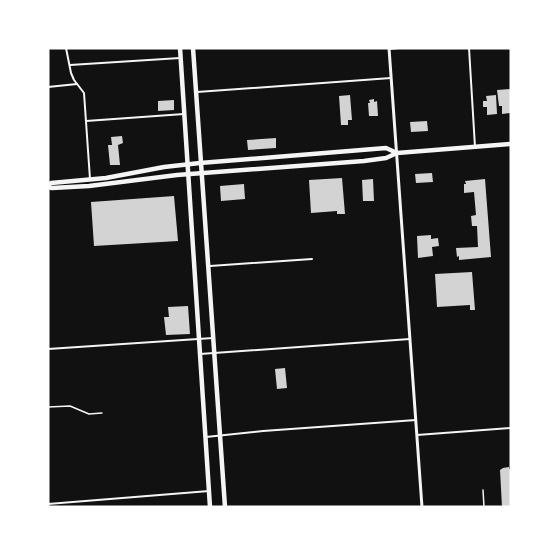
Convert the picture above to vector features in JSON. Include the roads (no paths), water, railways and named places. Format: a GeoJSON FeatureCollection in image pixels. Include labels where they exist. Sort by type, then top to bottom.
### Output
{"type":"FeatureCollection","features":[{"type":"Feature","properties":{"kind":"main road"},"geometry":{"type":"LineString","coordinates":[[180,48],[210,507]]}},
{"type":"Feature","properties":{"kind":"main road"},"geometry":{"type":"LineString","coordinates":[[193,48],[225,507]]}},
{"type":"Feature","properties":{"kind":"main road"},"geometry":{"type":"LineString","coordinates":[[48,186],[52,188],[89,186],[189,174],[387,158],[397,153],[511,144]]}},
{"type":"Feature","properties":{"kind":"main road"},"geometry":{"type":"LineString","coordinates":[[48,186],[51,183],[90,180],[200,163],[386,148],[397,153]]}},
{"type":"Feature","properties":{"kind":"street"},"geometry":{"type":"LineString","coordinates":[[66,48],[74,80],[84,93],[90,180]]}},
{"type":"Feature","properties":{"kind":"street"},"geometry":{"type":"LineString","coordinates":[[399,48],[389,48],[422,507]]}},
{"type":"Feature","properties":{"kind":"street"},"geometry":{"type":"LineString","coordinates":[[469,48],[475,147]]}},
{"type":"Feature","properties":{"kind":"street"},"geometry":{"type":"LineString","coordinates":[[69,65],[180,58]]}},
{"type":"Feature","properties":{"kind":"street"},"geometry":{"type":"LineString","coordinates":[[196,92],[391,78]]}},
{"type":"Feature","properties":{"kind":"street"},"geometry":{"type":"LineString","coordinates":[[48,87],[77,84]]}},
{"type":"Feature","properties":{"kind":"street"},"geometry":{"type":"LineString","coordinates":[[86,121],[184,114]]}},
{"type":"Feature","properties":{"kind":"street"},"geometry":{"type":"LineString","coordinates":[[208,266],[312,259]]}},
{"type":"Feature","properties":{"kind":"street"},"geometry":{"type":"LineString","coordinates":[[48,349],[213,338]]}},
{"type":"Feature","properties":{"kind":"street"},"geometry":{"type":"LineString","coordinates":[[200,354],[410,339]]}},
{"type":"Feature","properties":{"kind":"street"},"geometry":{"type":"LineString","coordinates":[[206,437],[416,420]]}},
{"type":"Feature","properties":{"kind":"street"},"geometry":{"type":"LineString","coordinates":[[417,435],[511,428]]}},
{"type":"Feature","properties":{"kind":"street"},"geometry":{"type":"LineString","coordinates":[[48,504],[209,492]]}},
{"type":"Feature","properties":{"kind":"lane"},"geometry":{"type":"LineString","coordinates":[[48,407],[70,406],[89,414],[102,413]]}},
{"type":"Feature","properties":{"kind":"lane"},"geometry":{"type":"LineString","coordinates":[[483,490],[484,507]]}}]}
